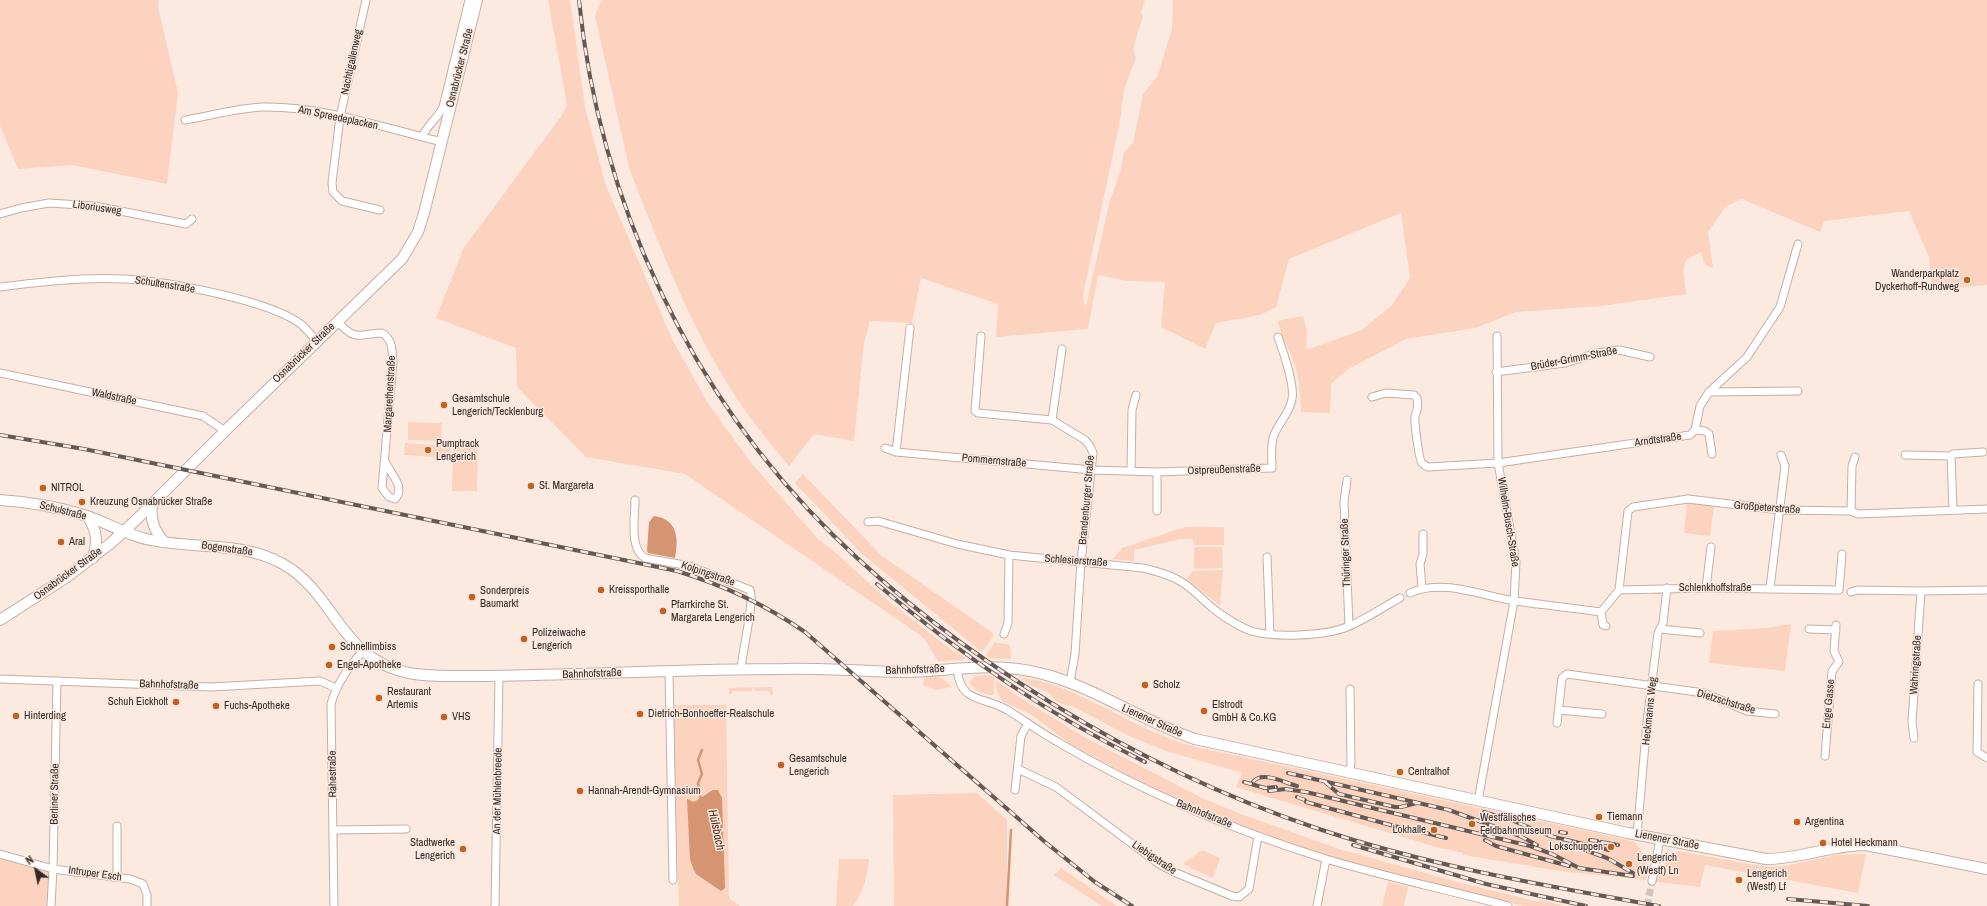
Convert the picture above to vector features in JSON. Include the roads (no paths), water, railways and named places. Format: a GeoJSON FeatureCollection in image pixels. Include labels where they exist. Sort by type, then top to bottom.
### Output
{"type":"FeatureCollection","features":[{"type":"Feature","properties":{"kind":"street","name":"Nachtigallenweg"},"geometry":{"type":"LineString","coordinates":[[366,0],[340,117],[332,182],[333,192],[342,201],[380,210]]}},
{"type":"Feature","properties":{"kind":"street","name":"Osnabrücker Straße"},"geometry":{"type":"LineString","coordinates":[[422,137],[427,128],[440,114],[443,107],[469,0]]}},
{"type":"Feature","properties":{"kind":"street","name":"Osnabrücker Straße"},"geometry":{"type":"LineString","coordinates":[[0,620],[47,590],[92,558],[124,531],[402,259],[412,244],[424,213],[477,0]]}},
{"type":"Feature","properties":{"kind":"street","name":"Am Spreedeplacken"},"geometry":{"type":"LineString","coordinates":[[185,120],[261,107],[308,110],[442,142]]}},
{"type":"Feature","properties":{"kind":"street","name":"Liboriusweg"},"geometry":{"type":"LineString","coordinates":[[0,214],[21,208],[49,203],[95,206],[186,224],[192,219]]}},
{"type":"Feature","properties":{"kind":"street","name":"Arndtstraße"},"geometry":{"type":"LineString","coordinates":[[1372,397],[1386,393],[1414,395],[1417,398],[1418,411],[1415,416],[1416,437],[1423,464],[1428,467],[1498,463],[1690,435],[1695,430],[1700,406],[1709,392],[1746,357],[1780,307],[1798,244]]}},
{"type":"Feature","properties":{"kind":"street","name":"Schultenstraße"},"geometry":{"type":"LineString","coordinates":[[0,286],[80,280],[124,279],[173,285],[265,307],[290,318],[302,326],[317,341]]}},
{"type":"Feature","properties":{"kind":"street","name":"Margarethenstraße"},"geometry":{"type":"LineString","coordinates":[[337,321],[351,335],[359,337],[382,334],[388,337],[392,344],[393,362],[386,463]]}},
{"type":"Feature","properties":{"kind":"street"},"geometry":{"type":"LineString","coordinates":[[896,452],[910,328]]}},
{"type":"Feature","properties":{"kind":"street","name":"Brandenburger Straße"},"geometry":{"type":"LineString","coordinates":[[981,336],[976,411],[978,413],[1052,420],[1085,440],[1093,453],[1081,562],[1075,654],[1070,682]]}},
{"type":"Feature","properties":{"kind":"street","name":"Wilhelm-Busch-Straße"},"geometry":{"type":"LineString","coordinates":[[1478,801],[1514,601],[1516,562],[1498,463],[1496,372],[1497,336]]}},
{"type":"Feature","properties":{"kind":"street","name":"Ostpreußenstraße"},"geometry":{"type":"LineString","coordinates":[[1092,470],[1157,472],[1272,468],[1272,443],[1274,435],[1290,407],[1293,397],[1286,358],[1278,337]]}},
{"type":"Feature","properties":{"kind":"street"},"geometry":{"type":"LineString","coordinates":[[1052,420],[1062,349]]}},
{"type":"Feature","properties":{"kind":"street","name":"Brüder-Grimm-Straße"},"geometry":{"type":"LineString","coordinates":[[1496,372],[1566,363],[1597,353],[1619,350],[1650,357]]}},
{"type":"Feature","properties":{"kind":"street","name":"Waldstraße"},"geometry":{"type":"LineString","coordinates":[[0,372],[203,416],[225,431]]}},
{"type":"Feature","properties":{"kind":"street"},"geometry":{"type":"LineString","coordinates":[[1709,392],[1798,391]]}},
{"type":"Feature","properties":{"kind":"street"},"geometry":{"type":"LineString","coordinates":[[1131,471],[1132,410],[1136,395]]}},
{"type":"Feature","properties":{"kind":"street"},"geometry":{"type":"LineString","coordinates":[[1695,430],[1709,434],[1712,454]]}},
{"type":"Feature","properties":{"kind":"street","name":"Pommernstraße"},"geometry":{"type":"LineString","coordinates":[[885,448],[896,452],[1092,470]]}},
{"type":"Feature","properties":{"kind":"street"},"geometry":{"type":"LineString","coordinates":[[1905,455],[1951,456],[1953,454],[1983,452]]}},
{"type":"Feature","properties":{"kind":"street"},"geometry":{"type":"LineString","coordinates":[[1770,588],[1785,466],[1781,455]]}},
{"type":"Feature","properties":{"kind":"street"},"geometry":{"type":"LineString","coordinates":[[1951,456],[1953,510]]}},
{"type":"Feature","properties":{"kind":"street"},"geometry":{"type":"LineString","coordinates":[[1851,511],[1852,466],[1855,457]]}},
{"type":"Feature","properties":{"kind":"street"},"geometry":{"type":"LineString","coordinates":[[1157,472],[1157,511]]}},
{"type":"Feature","properties":{"kind":"street","name":"Thüringer Straße"},"geometry":{"type":"LineString","coordinates":[[1347,480],[1344,502],[1349,626]]}},
{"type":"Feature","properties":{"kind":"street","name":"Großpeterstraße"},"geometry":{"type":"LineString","coordinates":[[1619,590],[1628,512],[1633,507],[1688,499],[1780,510],[1851,511],[1858,514],[1987,509]]}},
{"type":"Feature","properties":{"kind":"street","name":"Schulstraße"},"geometry":{"type":"LineString","coordinates":[[0,500],[60,508],[124,531]]}},
{"type":"Feature","properties":{"kind":"street","name":"Kolpingstraße"},"geometry":{"type":"LineString","coordinates":[[635,500],[635,543],[640,555],[645,558],[690,566],[750,590],[752,599],[742,654],[741,669]]}},
{"type":"Feature","properties":{"kind":"street"},"geometry":{"type":"LineString","coordinates":[[152,504],[151,512],[153,526],[164,542]]}},
{"type":"Feature","properties":{"kind":"street"},"geometry":{"type":"LineString","coordinates":[[88,517],[96,532],[96,547],[92,558]]}},
{"type":"Feature","properties":{"kind":"street","name":"Schlesierstraße"},"geometry":{"type":"LineString","coordinates":[[868,522],[878,521],[957,544],[1009,555],[1143,568],[1162,572],[1181,581],[1200,598],[1236,625],[1252,631],[1270,634],[1318,634],[1349,626],[1400,598]]}},
{"type":"Feature","properties":{"kind":"street","name":"Bogenstraße"},"geometry":{"type":"LineString","coordinates":[[124,531],[142,538],[164,542],[237,548],[253,552],[281,563],[297,574],[311,588],[338,624],[362,652]]}},
{"type":"Feature","properties":{"kind":"street"},"geometry":{"type":"LineString","coordinates":[[1422,588],[1420,564],[1423,534]]}},
{"type":"Feature","properties":{"kind":"street"},"geometry":{"type":"LineString","coordinates":[[1706,588],[1711,547]]}},
{"type":"Feature","properties":{"kind":"street","name":"Schlenkhoffstraße"},"geometry":{"type":"LineString","coordinates":[[1619,590],[1667,588],[1770,588],[1839,590],[1842,554]]}},
{"type":"Feature","properties":{"kind":"street"},"geometry":{"type":"LineString","coordinates":[[1004,634],[1008,623],[1009,555]]}},
{"type":"Feature","properties":{"kind":"street"},"geometry":{"type":"LineString","coordinates":[[1268,557],[1270,634]]}},
{"type":"Feature","properties":{"kind":"street"},"geometry":{"type":"LineString","coordinates":[[1410,593],[1422,588],[1450,588],[1514,601],[1601,612]]}},
{"type":"Feature","properties":{"kind":"street","name":"Heckmanns Weg"},"geometry":{"type":"LineString","coordinates":[[1637,835],[1658,633],[1663,623],[1667,588]]}},
{"type":"Feature","properties":{"kind":"street"},"geometry":{"type":"LineString","coordinates":[[1606,626],[1603,625],[1601,612],[1619,590]]}},
{"type":"Feature","properties":{"kind":"street"},"geometry":{"type":"LineString","coordinates":[[1851,592],[1858,590],[1921,592],[1987,590]]}},
{"type":"Feature","properties":{"kind":"street","name":"Wahringstraße"},"geometry":{"type":"LineString","coordinates":[[1914,738],[1912,722],[1921,592]]}},
{"type":"Feature","properties":{"kind":"street","name":"Enge Gasse"},"geometry":{"type":"LineString","coordinates":[[1809,628],[1836,628],[1834,651],[1839,662],[1832,671],[1825,756]]}},
{"type":"Feature","properties":{"kind":"street"},"geometry":{"type":"LineString","coordinates":[[1660,629],[1700,633]]}},
{"type":"Feature","properties":{"kind":"street","name":"Bahnhofstraße"},"geometry":{"type":"LineString","coordinates":[[362,652],[378,662],[410,673],[446,676],[499,676],[741,669],[901,672],[957,669],[960,687],[964,692],[999,706],[1056,741],[1146,789],[1204,815],[1258,836],[1326,858],[1391,877],[1508,906]]}},
{"type":"Feature","properties":{"kind":"street","name":"Rahestraße"},"geometry":{"type":"LineString","coordinates":[[334,906],[331,704],[336,688],[343,675],[362,652]]}},
{"type":"Feature","properties":{"kind":"street","name":"Lienener Straße"},"geometry":{"type":"LineString","coordinates":[[957,669],[985,667],[1038,672],[1070,682],[1162,727],[1194,739],[1349,774],[1637,835],[1766,859],[1786,858],[1850,845],[1866,845],[1987,869]]}},
{"type":"Feature","properties":{"kind":"street"},"geometry":{"type":"LineString","coordinates":[[669,671],[674,880]]}},
{"type":"Feature","properties":{"kind":"street","name":"Dietzschstraße"},"geometry":{"type":"LineString","coordinates":[[1557,723],[1562,678],[1567,674],[1704,693],[1747,711],[1775,714]]}},
{"type":"Feature","properties":{"kind":"street","name":"An der Mühlenbreede"},"geometry":{"type":"LineString","coordinates":[[495,906],[499,676]]}},
{"type":"Feature","properties":{"kind":"street","name":"Bahnhofstraße"},"geometry":{"type":"LineString","coordinates":[[0,679],[211,687],[320,681],[336,688]]}},
{"type":"Feature","properties":{"kind":"street","name":"Berliner Straße"},"geometry":{"type":"LineString","coordinates":[[51,906],[57,681]]}},
{"type":"Feature","properties":{"kind":"street"},"geometry":{"type":"LineString","coordinates":[[1978,684],[1977,752],[1987,758]]}},
{"type":"Feature","properties":{"kind":"street"},"geometry":{"type":"LineString","coordinates":[[1349,774],[1351,757],[1350,689]]}},
{"type":"Feature","properties":{"kind":"street"},"geometry":{"type":"LineString","coordinates":[[1559,710],[1602,714]]}},
{"type":"Feature","properties":{"kind":"street"},"geometry":{"type":"LineString","coordinates":[[1015,790],[1018,769],[1017,760],[1021,736],[1028,723]]}},
{"type":"Feature","properties":{"kind":"street","name":"Liebigstraße"},"geometry":{"type":"LineString","coordinates":[[1018,769],[1056,787],[1159,864],[1181,876],[1232,896],[1239,897],[1249,889],[1258,836]]}},
{"type":"Feature","properties":{"kind":"street"},"geometry":{"type":"LineString","coordinates":[[117,826],[117,877]]}},
{"type":"Feature","properties":{"kind":"street"},"geometry":{"type":"LineString","coordinates":[[334,830],[406,829]]}},
{"type":"Feature","properties":{"kind":"street"},"geometry":{"type":"LineString","coordinates":[[1652,881],[1660,839]]}},
{"type":"Feature","properties":{"kind":"street","name":"Intruper Esch"},"geometry":{"type":"LineString","coordinates":[[0,854],[53,869],[130,879],[143,884],[147,895],[147,906]]}},
{"type":"Feature","properties":{"kind":"street"},"geometry":{"type":"LineString","coordinates":[[1317,906],[1326,858]]}},
{"type":"Feature","properties":{"kind":"water"},"geometry":{"type":"Polygon","coordinates":[[[654,516],[668,521],[675,530],[677,543],[675,558],[648,553],[647,551],[649,522],[654,516]]]}},
{"type":"Feature","properties":{"kind":"water"},"geometry":{"type":"Polygon","coordinates":[[[713,790],[718,790],[722,798],[725,888],[721,891],[696,874],[690,859],[687,799],[694,802],[713,790]]]}},
{"type":"Feature","properties":{"kind":"waterway","name":"Hülsbach"},"geometry":{"type":"LineString","coordinates":[[701,801],[698,783],[702,774],[698,760],[702,750]]}},
{"type":"Feature","properties":{"kind":"waterway"},"geometry":{"type":"LineString","coordinates":[[1007,906],[1011,830]]}},
{"type":"Feature","properties":{"kind":"tunnel"},"geometry":{"type":"LineString","coordinates":[[1647,906],[1652,881]]}},
{"type":"Feature","properties":{"kind":"railway"},"geometry":{"type":"LineString","coordinates":[[579,0],[590,75],[607,149],[631,220],[660,290],[695,357],[736,421],[783,480],[834,536],[885,583],[967,647],[1024,686],[1116,741],[1214,789],[1316,828],[1400,853],[1443,864],[1573,891],[1659,906]]}},
{"type":"Feature","properties":{"kind":"railway"},"geometry":{"type":"LineString","coordinates":[[0,435],[84,449],[677,571],[728,590],[759,604],[805,632],[1045,842],[1095,882],[1132,906]]}},
{"type":"Feature","properties":{"kind":"railway"},"geometry":{"type":"LineString","coordinates":[[877,584],[940,635],[1006,682],[1074,724],[1145,762]]}},
{"type":"Feature","properties":{"kind":"railway"},"geometry":{"type":"LineString","coordinates":[[1288,773],[1449,810],[1520,836],[1537,845]]}},
{"type":"Feature","properties":{"kind":"railway"},"geometry":{"type":"LineString","coordinates":[[1253,782],[1262,777],[1268,777],[1297,786]]}},
{"type":"Feature","properties":{"kind":"railway"},"geometry":{"type":"LineString","coordinates":[[1244,782],[1265,788],[1276,787]]}},
{"type":"Feature","properties":{"kind":"railway"},"geometry":{"type":"LineString","coordinates":[[1325,782],[1339,794],[1395,807],[1417,803]]}},
{"type":"Feature","properties":{"kind":"railway"},"geometry":{"type":"LineString","coordinates":[[1269,791],[1285,789],[1306,792],[1530,846],[1552,854],[1579,868],[1633,876]]}},
{"type":"Feature","properties":{"kind":"railway"},"geometry":{"type":"LineString","coordinates":[[1297,797],[1305,800]]}},
{"type":"Feature","properties":{"kind":"railway"},"geometry":{"type":"LineString","coordinates":[[1306,802],[1409,830]]}},
{"type":"Feature","properties":{"kind":"railway"},"geometry":{"type":"LineString","coordinates":[[1484,812],[1500,817]]}},
{"type":"Feature","properties":{"kind":"railway"},"geometry":{"type":"LineString","coordinates":[[1504,817],[1550,836],[1609,850]]}},
{"type":"Feature","properties":{"kind":"railway"},"geometry":{"type":"LineString","coordinates":[[1481,820],[1509,818]]}},
{"type":"Feature","properties":{"kind":"railway"},"geometry":{"type":"LineString","coordinates":[[1405,828],[1446,838]]}},
{"type":"Feature","properties":{"kind":"railway"},"geometry":{"type":"LineString","coordinates":[[1560,832],[1566,833]]}},
{"type":"Feature","properties":{"kind":"railway"},"geometry":{"type":"LineString","coordinates":[[1485,840],[1496,846],[1569,866]]}},
{"type":"Feature","properties":{"kind":"railway"},"geometry":{"type":"LineString","coordinates":[[1590,840],[1597,841]]}},
{"type":"Feature","properties":{"kind":"railway"},"geometry":{"type":"LineString","coordinates":[[1601,842],[1618,845]]}},
{"type":"Feature","properties":{"kind":"railway"},"geometry":{"type":"LineString","coordinates":[[1353,845],[1486,884],[1586,906]]}},
{"type":"Feature","properties":{"kind":"railway"},"geometry":{"type":"LineString","coordinates":[[1579,848],[1607,858],[1633,873]]}},
{"type":"Feature","properties":{"kind":"railway"},"geometry":{"type":"LineString","coordinates":[[1788,899],[1868,906]]}},
{"type":"Feature","properties":{"kind":"place","name":"Wanderparkplatz Dyckerhoff-Rundweg"},"geometry":{"type":"Point","coordinates":[1967,280]}},
{"type":"Feature","properties":{"kind":"place","name":"Gesamtschule Lengerich/Tecklenburg"},"geometry":{"type":"Point","coordinates":[444,405]}},
{"type":"Feature","properties":{"kind":"place","name":"Pumptrack Lengerich"},"geometry":{"type":"Point","coordinates":[428,450]}},
{"type":"Feature","properties":{"kind":"place","name":"St. Margareta"},"geometry":{"type":"Point","coordinates":[531,486]}},
{"type":"Feature","properties":{"kind":"place","name":"NITROL"},"geometry":{"type":"Point","coordinates":[43,488]}},
{"type":"Feature","properties":{"kind":"place","name":"Kreuzung Osnabrücker Straße"},"geometry":{"type":"Point","coordinates":[82,502]}},
{"type":"Feature","properties":{"kind":"place","name":"Aral"},"geometry":{"type":"Point","coordinates":[61,542]}},
{"type":"Feature","properties":{"kind":"place","name":"Kreissporthalle"},"geometry":{"type":"Point","coordinates":[601,590]}},
{"type":"Feature","properties":{"kind":"place","name":"Sonderpreis Baumarkt"},"geometry":{"type":"Point","coordinates":[472,597]}},
{"type":"Feature","properties":{"kind":"place","name":"Pfarrkirche St. Margareta Lengerich"},"geometry":{"type":"Point","coordinates":[663,611]}},
{"type":"Feature","properties":{"kind":"place","name":"Polizeiwache Lengerich"},"geometry":{"type":"Point","coordinates":[524,639]}},
{"type":"Feature","properties":{"kind":"place","name":"Schnellimbiss"},"geometry":{"type":"Point","coordinates":[332,647]}},
{"type":"Feature","properties":{"kind":"place","name":"Engel-Apotheke"},"geometry":{"type":"Point","coordinates":[329,665]}},
{"type":"Feature","properties":{"kind":"place","name":"Scholz"},"geometry":{"type":"Point","coordinates":[1145,685]}},
{"type":"Feature","properties":{"kind":"place","name":"Restaurant Artemis"},"geometry":{"type":"Point","coordinates":[379,698]}},
{"type":"Feature","properties":{"kind":"place","name":"Schuh Eickholt"},"geometry":{"type":"Point","coordinates":[176,702]}},
{"type":"Feature","properties":{"kind":"place","name":"Fuchs-Apotheke"},"geometry":{"type":"Point","coordinates":[216,706]}},
{"type":"Feature","properties":{"kind":"place","name":"Elstrodt GmbH & Co.KG"},"geometry":{"type":"Point","coordinates":[1204,711]}},
{"type":"Feature","properties":{"kind":"place","name":"Dietrich-Bonhoeffer-Realschule"},"geometry":{"type":"Point","coordinates":[640,714]}},
{"type":"Feature","properties":{"kind":"place","name":"Hinterding"},"geometry":{"type":"Point","coordinates":[16,716]}},
{"type":"Feature","properties":{"kind":"place","name":"VHS"},"geometry":{"type":"Point","coordinates":[444,717]}},
{"type":"Feature","properties":{"kind":"place","name":"Gesamtschule Lengerich"},"geometry":{"type":"Point","coordinates":[781,765]}},
{"type":"Feature","properties":{"kind":"place","name":"Centralhof"},"geometry":{"type":"Point","coordinates":[1400,772]}},
{"type":"Feature","properties":{"kind":"place","name":"Hannah-Arendt-Gymnasium"},"geometry":{"type":"Point","coordinates":[580,791]}},
{"type":"Feature","properties":{"kind":"place","name":"Tiemann"},"geometry":{"type":"Point","coordinates":[1599,817]}},
{"type":"Feature","properties":{"kind":"place","name":"Argentina"},"geometry":{"type":"Point","coordinates":[1797,822]}},
{"type":"Feature","properties":{"kind":"place","name":"Westfälisches Feldbahnmuseum"},"geometry":{"type":"Point","coordinates":[1472,824]}},
{"type":"Feature","properties":{"kind":"place","name":"Lokhalle"},"geometry":{"type":"Point","coordinates":[1434,830]}},
{"type":"Feature","properties":{"kind":"place","name":"Hotel Heckmann"},"geometry":{"type":"Point","coordinates":[1823,843]}},
{"type":"Feature","properties":{"kind":"place","name":"Lokschuppen"},"geometry":{"type":"Point","coordinates":[1611,847]}},
{"type":"Feature","properties":{"kind":"place","name":"Stadtwerke Lengerich"},"geometry":{"type":"Point","coordinates":[463,849]}},
{"type":"Feature","properties":{"kind":"place","name":"Lengerich (Westf) Ln"},"geometry":{"type":"Point","coordinates":[1629,864]}},
{"type":"Feature","properties":{"kind":"place","name":"Lengerich (Westf) Lf"},"geometry":{"type":"Point","coordinates":[1739,880]}}]}
